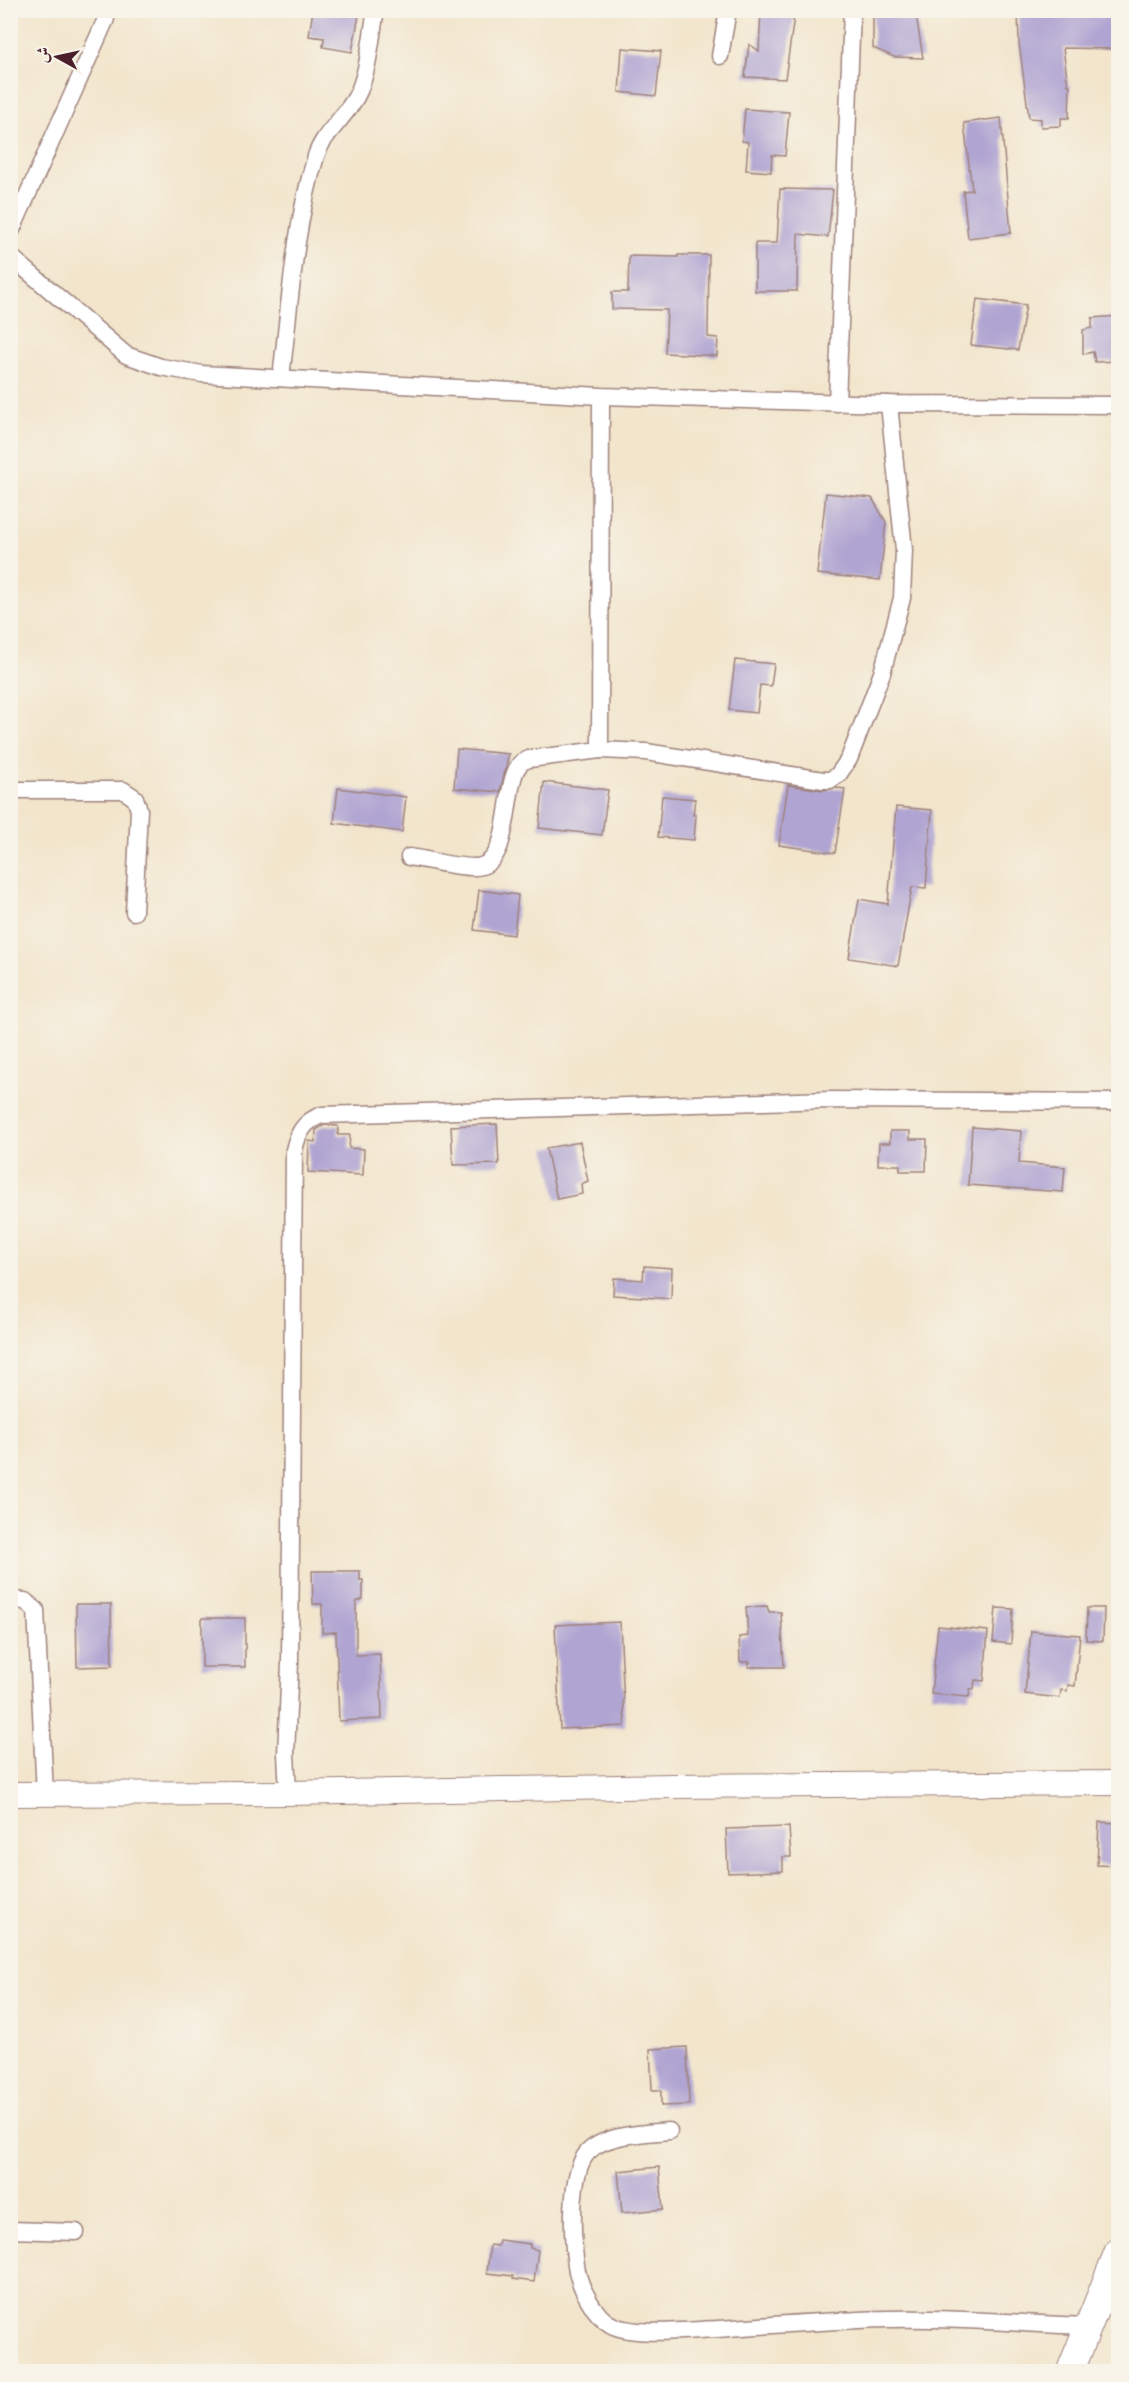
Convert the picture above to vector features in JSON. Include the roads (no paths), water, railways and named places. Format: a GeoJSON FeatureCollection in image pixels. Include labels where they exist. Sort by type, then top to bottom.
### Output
{"type":"FeatureCollection","features":[{"type":"Feature","properties":{"kind":"main road"},"geometry":{"type":"LineString","coordinates":[[1070,2372],[1116,2265]]}},
{"type":"Feature","properties":{"kind":"street"},"geometry":{"type":"LineString","coordinates":[[281,378],[300,221],[317,153],[337,120],[349,108],[359,91],[376,10]]}},
{"type":"Feature","properties":{"kind":"street"},"geometry":{"type":"LineString","coordinates":[[720,56],[728,10]]}},
{"type":"Feature","properties":{"kind":"street"},"geometry":{"type":"LineString","coordinates":[[837,403],[852,10]]}},
{"type":"Feature","properties":{"kind":"street"},"geometry":{"type":"LineString","coordinates":[[10,234],[106,19]]}},
{"type":"Feature","properties":{"kind":"street"},"geometry":{"type":"LineString","coordinates":[[10,256],[126,355],[161,368],[202,374],[601,396],[889,404],[1119,405]]}},
{"type":"Feature","properties":{"kind":"street"},"geometry":{"type":"LineString","coordinates":[[600,750],[601,396]]}},
{"type":"Feature","properties":{"kind":"street"},"geometry":{"type":"LineString","coordinates":[[409,856],[477,868],[493,858],[501,841],[514,775],[520,763],[530,759],[600,750],[646,753],[822,780],[830,780],[838,775],[849,759],[882,673],[902,598],[904,550],[889,404]]}},
{"type":"Feature","properties":{"kind":"street"},"geometry":{"type":"LineString","coordinates":[[10,790],[123,790],[135,798],[139,810],[134,912]]}},
{"type":"Feature","properties":{"kind":"street"},"geometry":{"type":"LineString","coordinates":[[288,1792],[286,1754],[290,1663],[294,1150],[297,1137],[304,1125],[322,1114],[831,1100],[1119,1102]]}},
{"type":"Feature","properties":{"kind":"street"},"geometry":{"type":"LineString","coordinates":[[10,1600],[25,1601],[36,1610],[45,1794]]}},
{"type":"Feature","properties":{"kind":"street"},"geometry":{"type":"LineString","coordinates":[[10,1794],[1119,1783]]}},
{"type":"Feature","properties":{"kind":"street"},"geometry":{"type":"LineString","coordinates":[[669,2131],[626,2135],[600,2144],[589,2151],[582,2160],[575,2178],[573,2243],[577,2273],[591,2304],[609,2324],[633,2330],[673,2331],[891,2319],[1089,2326]]}},
{"type":"Feature","properties":{"kind":"street"},"geometry":{"type":"LineString","coordinates":[[10,2230],[76,2232]]}}]}
